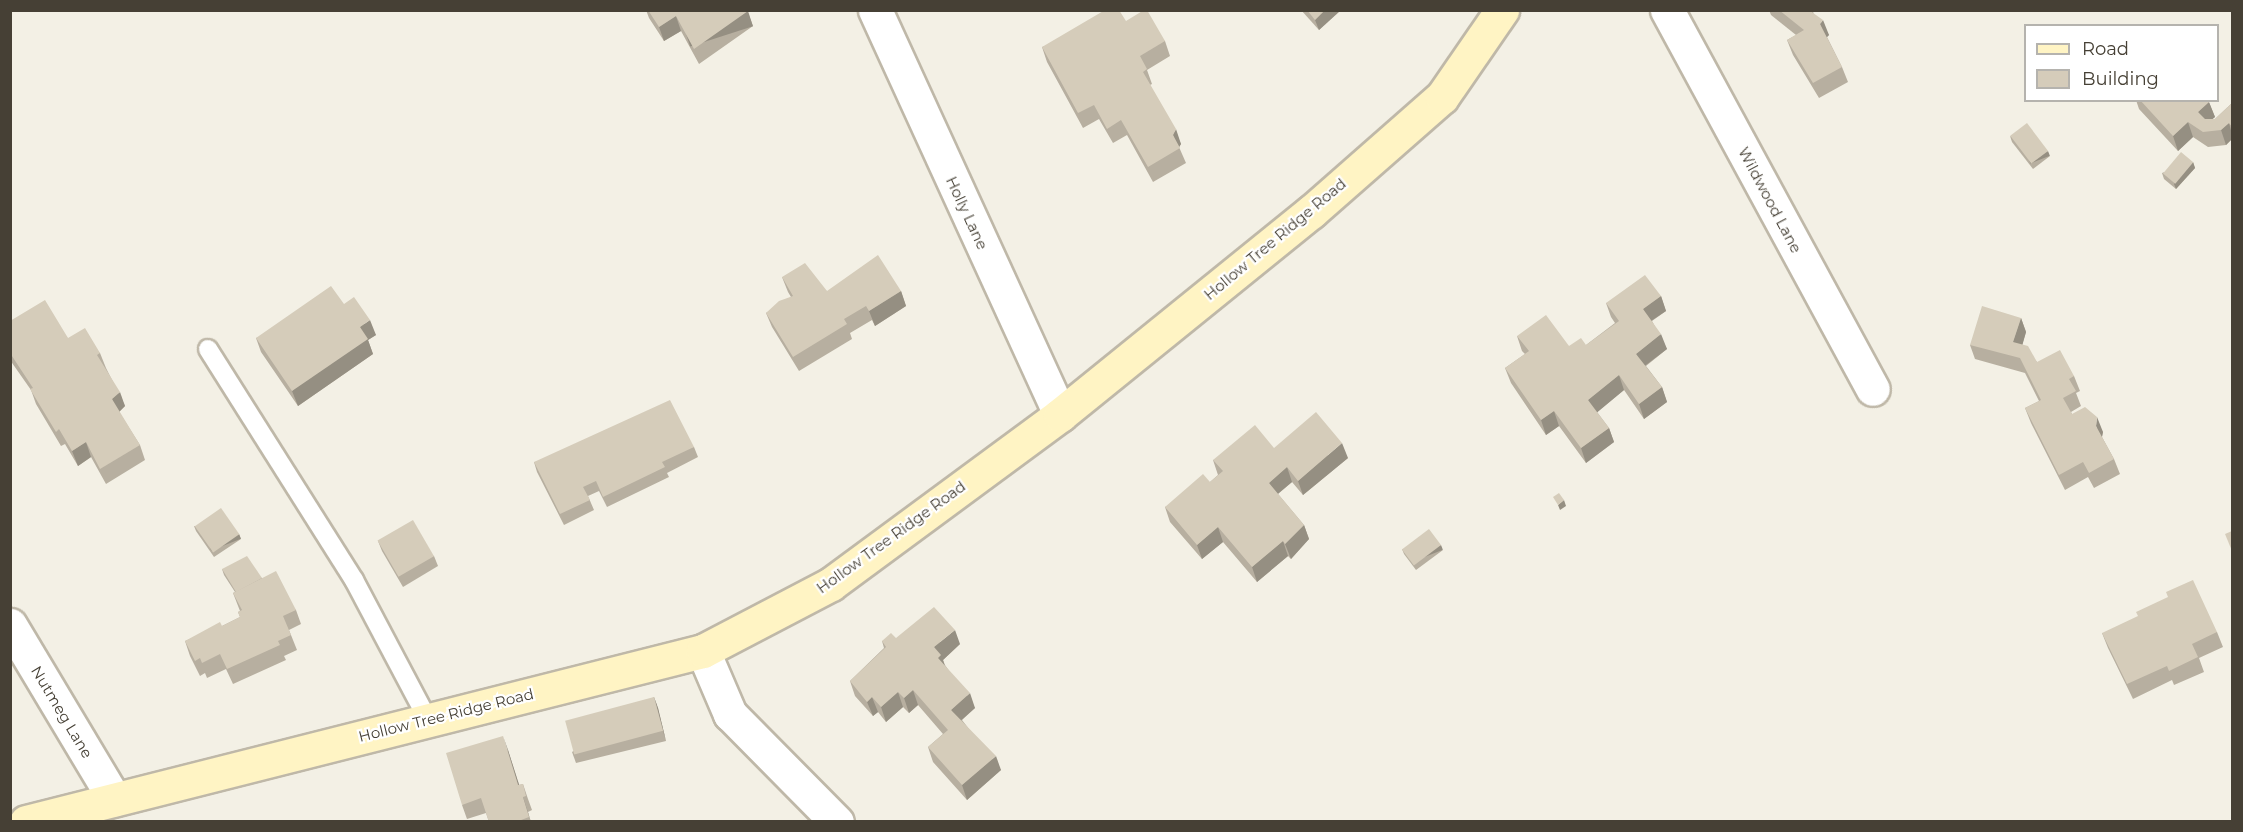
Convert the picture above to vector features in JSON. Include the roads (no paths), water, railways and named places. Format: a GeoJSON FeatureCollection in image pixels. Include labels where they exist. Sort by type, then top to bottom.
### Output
{"type":"FeatureCollection","features":[{"type":"Feature","properties":{"kind":"street","name":"Holly Lane"},"geometry":{"type":"LineString","coordinates":[[875,10],[1060,415]]}},
{"type":"Feature","properties":{"kind":"street","name":"Hollow Tree Ridge Road"},"geometry":{"type":"LineString","coordinates":[[26,822],[703,651],[831,584],[1060,415],[1311,212],[1442,97],[1502,10]]}},
{"type":"Feature","properties":{"kind":"street","name":"Wildwood Lane"},"geometry":{"type":"LineString","coordinates":[[1667,10],[1873,389]]}},
{"type":"Feature","properties":{"kind":"street","name":"Nutmeg Lane"},"geometry":{"type":"LineString","coordinates":[[10,625],[114,799]]}},
{"type":"Feature","properties":{"kind":"street"},"geometry":{"type":"LineString","coordinates":[[703,651],[730,714],[837,822]]}},
{"type":"Feature","properties":{"kind":"lane"},"geometry":{"type":"LineString","coordinates":[[208,349],[354,580],[428,720]]}}]}
